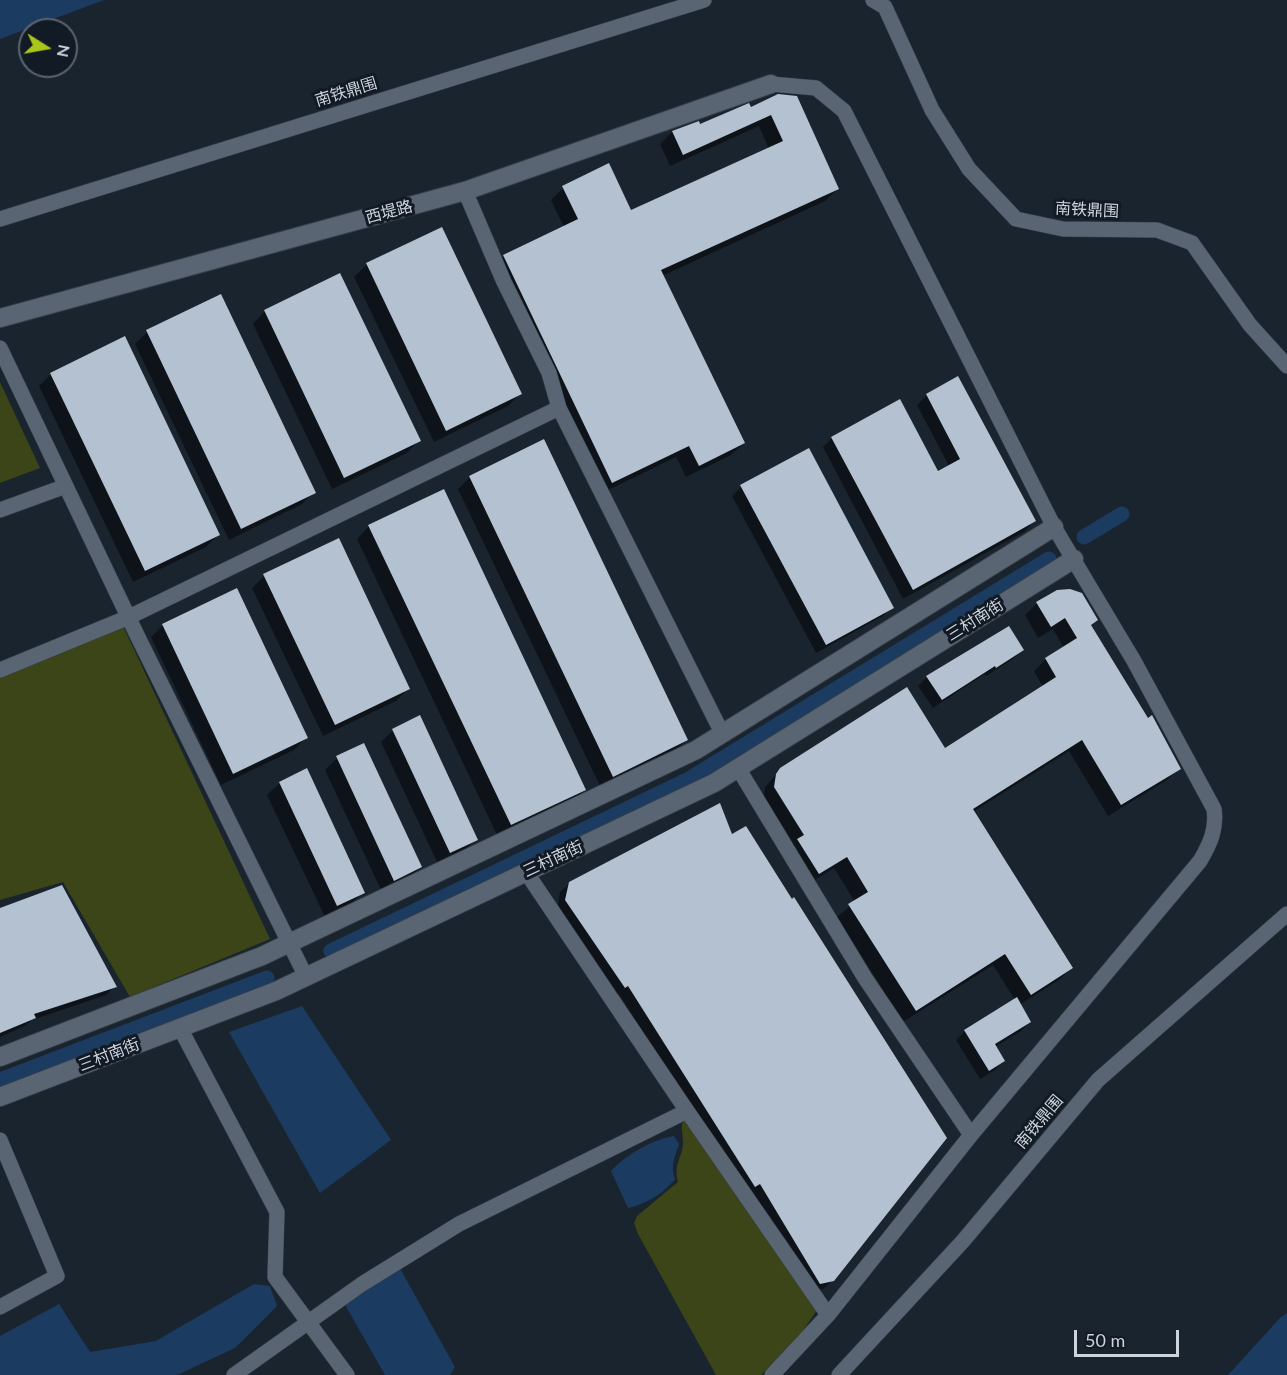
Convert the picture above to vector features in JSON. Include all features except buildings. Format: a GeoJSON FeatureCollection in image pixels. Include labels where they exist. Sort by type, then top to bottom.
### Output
{"type":"FeatureCollection","features":[{"type":"Feature","properties":{"kind":"street","name":"南铁鼎围"},"geometry":{"type":"LineString","coordinates":[[0,219],[704,0]]}},
{"type":"Feature","properties":{"kind":"street","name":"南铁鼎围"},"geometry":{"type":"LineString","coordinates":[[873,0],[885,7],[932,110],[969,169],[1016,219],[1063,229],[1157,230],[1192,243],[1250,326],[1287,366]]}},
{"type":"Feature","properties":{"kind":"street","name":"西堤路"},"geometry":{"type":"LineString","coordinates":[[0,318],[465,191],[771,84]]}},
{"type":"Feature","properties":{"kind":"street"},"geometry":{"type":"LineString","coordinates":[[771,84],[816,88],[844,111],[1054,527],[1140,671],[1214,809],[1216,820],[1211,843],[1200,861],[972,1135],[828,1316],[772,1375]]}},
{"type":"Feature","properties":{"kind":"street"},"geometry":{"type":"LineString","coordinates":[[465,191],[504,282],[549,373],[559,408],[722,734]]}},
{"type":"Feature","properties":{"kind":"street"},"geometry":{"type":"LineString","coordinates":[[0,348],[306,977]]}},
{"type":"Feature","properties":{"kind":"street"},"geometry":{"type":"LineString","coordinates":[[0,670],[129,617],[559,408]]}},
{"type":"Feature","properties":{"kind":"street"},"geometry":{"type":"LineString","coordinates":[[0,510],[66,486]]}},
{"type":"Feature","properties":{"kind":"street"},"geometry":{"type":"LineString","coordinates":[[0,1057],[262,956],[696,750],[1054,527]]}},
{"type":"Feature","properties":{"kind":"street","name":"三村南街"},"geometry":{"type":"LineString","coordinates":[[0,1097],[276,991],[714,783],[1074,559]]}},
{"type":"Feature","properties":{"kind":"street"},"geometry":{"type":"LineString","coordinates":[[738,768],[865,978],[972,1135]]}},
{"type":"Feature","properties":{"kind":"street"},"geometry":{"type":"LineString","coordinates":[[526,872],[828,1316]]}},
{"type":"Feature","properties":{"kind":"street","name":"南铁鼎围"},"geometry":{"type":"LineString","coordinates":[[840,1375],[963,1241],[1098,1080],[1287,914]]}},
{"type":"Feature","properties":{"kind":"street"},"geometry":{"type":"LineString","coordinates":[[180,1028],[277,1212],[275,1277],[347,1375]]}},
{"type":"Feature","properties":{"kind":"street"},"geometry":{"type":"LineString","coordinates":[[234,1375],[362,1284],[459,1224],[687,1111]]}},
{"type":"Feature","properties":{"kind":"street"},"geometry":{"type":"LineString","coordinates":[[0,1140],[57,1276],[0,1307]]}},
{"type":"Feature","properties":{"kind":"green space"},"geometry":{"type":"Polygon","coordinates":[[[0,382],[40,468],[0,483],[0,382]]]}},
{"type":"Feature","properties":{"kind":"green space"},"geometry":{"type":"Polygon","coordinates":[[[123,626],[270,939],[130,997],[63,882],[0,900],[0,677],[123,626]]]}},
{"type":"Feature","properties":{"kind":"green space"},"geometry":{"type":"Polygon","coordinates":[[[684,1117],[817,1310],[802,1332],[761,1375],[716,1375],[634,1223],[637,1216],[678,1182],[677,1165],[683,1148],[684,1117]]]}},
{"type":"Feature","properties":{"kind":"water"},"geometry":{"type":"Polygon","coordinates":[[[0,0],[104,0],[56,18],[18,18],[18,32],[0,39],[0,0]]]}},
{"type":"Feature","properties":{"kind":"water"},"geometry":{"type":"Polygon","coordinates":[[[302,1006],[391,1140],[320,1193],[229,1032],[302,1006]]]}},
{"type":"Feature","properties":{"kind":"water"},"geometry":{"type":"Polygon","coordinates":[[[674,1136],[679,1144],[673,1166],[675,1179],[654,1198],[628,1208],[611,1171],[640,1149],[657,1140],[674,1136]]]}},
{"type":"Feature","properties":{"kind":"water"},"geometry":{"type":"Polygon","coordinates":[[[397,1263],[455,1367],[450,1375],[385,1375],[344,1303],[397,1263]]]}},
{"type":"Feature","properties":{"kind":"water"},"geometry":{"type":"Polygon","coordinates":[[[254,1284],[270,1286],[277,1306],[235,1348],[177,1375],[0,1375],[0,1336],[59,1304],[90,1352],[156,1341],[254,1284]]]}},
{"type":"Feature","properties":{"kind":"water"},"geometry":{"type":"Polygon","coordinates":[[[1287,1313],[1287,1375],[1228,1375],[1280,1318],[1287,1313]]]}},
{"type":"Feature","properties":{"kind":"waterway"},"geometry":{"type":"LineString","coordinates":[[1084,537],[1122,514]]}},
{"type":"Feature","properties":{"kind":"waterway"},"geometry":{"type":"LineString","coordinates":[[331,951],[689,779],[1049,559]]}},
{"type":"Feature","properties":{"kind":"waterway"},"geometry":{"type":"LineString","coordinates":[[0,1080],[267,978]]}}]}
